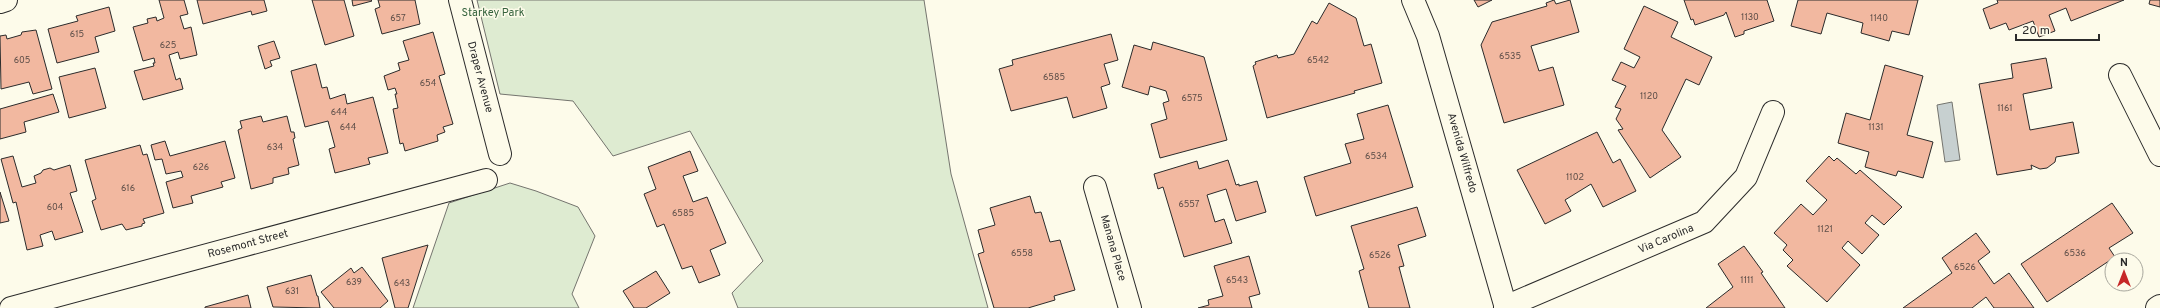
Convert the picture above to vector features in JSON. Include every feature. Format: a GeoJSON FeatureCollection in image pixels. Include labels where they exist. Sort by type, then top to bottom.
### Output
{"type":"FeatureCollection","features":[{"type":"Feature","properties":{"kind":"street"},"geometry":{"type":"LineString","coordinates":[[0,2],[6,0]]}},
{"type":"Feature","properties":{"kind":"street","name":"Draper Avenue"},"geometry":{"type":"LineString","coordinates":[[460,0],[500,154]]}},
{"type":"Feature","properties":{"kind":"street","name":"Avenida Wilfredo"},"geometry":{"type":"LineString","coordinates":[[1413,0],[1428,36],[1506,307]]}},
{"type":"Feature","properties":{"kind":"street"},"geometry":{"type":"LineString","coordinates":[[2120,75],[2160,155]]}},
{"type":"Feature","properties":{"kind":"street","name":"Via Carolina"},"geometry":{"type":"LineString","coordinates":[[1506,307],[1704,222],[1746,176],[1773,112]]}},
{"type":"Feature","properties":{"kind":"street","name":"Rosemont Street"},"geometry":{"type":"LineString","coordinates":[[11,308],[486,180]]}},
{"type":"Feature","properties":{"kind":"street","name":"Manana Place"},"geometry":{"type":"LineString","coordinates":[[1095,187],[1130,308]]}},
{"type":"Feature","properties":{"kind":"green space","name":"Starkey Park"},"geometry":{"type":"Polygon","coordinates":[[[477,0],[924,0],[951,174],[988,308],[738,308],[732,293],[763,261],[690,131],[613,156],[573,101],[500,94],[477,0]]]}},
{"type":"Feature","properties":{"kind":"green space"},"geometry":{"type":"Polygon","coordinates":[[[510,183],[578,207],[595,236],[572,294],[579,308],[413,308],[449,203],[510,183]]]}},
{"type":"Feature","properties":{"kind":"shaded area"},"geometry":{"type":"Polygon","coordinates":[[[1952,102],[1960,160],[1945,162],[1937,105],[1952,102]]]}},
{"type":"Feature","properties":{"kind":"building"},"geometry":{"type":"Polygon","coordinates":[[[159,0],[184,0],[188,14],[180,16],[184,29],[191,27],[197,55],[180,59],[178,52],[169,55],[176,80],[180,78],[183,89],[143,100],[134,71],[154,66],[153,63],[155,63],[154,58],[143,61],[133,27],[148,23],[147,19],[156,17],[157,21],[164,18],[159,0]]]}},
{"type":"Feature","properties":{"kind":"building"},"geometry":{"type":"Polygon","coordinates":[[[197,0],[264,0],[267,11],[252,15],[251,11],[203,24],[197,0]]]}},
{"type":"Feature","properties":{"kind":"building"},"geometry":{"type":"Polygon","coordinates":[[[312,0],[344,0],[354,36],[325,45],[312,0]]]}},
{"type":"Feature","properties":{"kind":"building"},"geometry":{"type":"Polygon","coordinates":[[[352,0],[371,0],[372,1],[353,6],[352,0]]]}},
{"type":"Feature","properties":{"kind":"building"},"geometry":{"type":"Polygon","coordinates":[[[378,0],[415,0],[420,24],[382,34],[375,9],[380,7],[378,0]]]}},
{"type":"Feature","properties":{"kind":"building"},"geometry":{"type":"Polygon","coordinates":[[[1474,0],[1492,0],[1478,7],[1474,0]]]}},
{"type":"Feature","properties":{"kind":"building"},"geometry":{"type":"Polygon","coordinates":[[[1554,0],[1556,4],[1570,0],[1579,32],[1531,46],[1539,71],[1553,67],[1564,105],[1504,123],[1481,45],[1492,22],[1547,6],[1546,3],[1554,0]]]}},
{"type":"Feature","properties":{"kind":"building"},"geometry":{"type":"Polygon","coordinates":[[[1684,0],[1767,0],[1774,21],[1744,31],[1744,34],[1735,37],[1726,12],[1724,15],[1695,25],[1693,19],[1691,20],[1684,0]]]}},
{"type":"Feature","properties":{"kind":"building"},"geometry":{"type":"Polygon","coordinates":[[[1798,0],[1918,0],[1909,35],[1892,31],[1889,41],[1861,33],[1863,23],[1827,13],[1821,34],[1791,26],[1798,0]]]}},
{"type":"Feature","properties":{"kind":"building"},"geometry":{"type":"Polygon","coordinates":[[[1997,0],[2124,0],[2071,21],[2066,8],[2049,15],[2055,31],[2039,37],[2033,21],[2009,30],[2006,23],[1990,29],[1983,9],[1998,3],[1997,0]]]}},
{"type":"Feature","properties":{"kind":"building"},"geometry":{"type":"Polygon","coordinates":[[[2150,0],[2160,0],[2160,7],[2149,4],[2150,0]]]}},
{"type":"Feature","properties":{"kind":"building"},"geometry":{"type":"Polygon","coordinates":[[[1329,3],[1356,18],[1364,46],[1371,44],[1382,83],[1354,91],[1355,93],[1267,118],[1253,66],[1256,64],[1255,62],[1277,55],[1278,58],[1294,54],[1312,21],[1317,24],[1329,3]]]}},
{"type":"Feature","properties":{"kind":"building"},"geometry":{"type":"Polygon","coordinates":[[[1644,6],[1678,22],[1671,37],[1712,57],[1699,85],[1686,79],[1662,130],[1681,157],[1650,178],[1618,130],[1623,129],[1616,119],[1621,109],[1615,107],[1626,86],[1612,80],[1621,62],[1634,68],[1640,57],[1624,49],[1644,6]]]}},
{"type":"Feature","properties":{"kind":"building"},"geometry":{"type":"Polygon","coordinates":[[[109,7],[115,31],[95,37],[99,52],[57,63],[48,29],[78,21],[76,16],[109,7]]]}},
{"type":"Feature","properties":{"kind":"building"},"geometry":{"type":"Polygon","coordinates":[[[36,30],[52,89],[33,94],[29,82],[1,89],[0,36],[6,35],[7,39],[21,35],[22,32],[36,30]]]}},
{"type":"Feature","properties":{"kind":"building"},"geometry":{"type":"Polygon","coordinates":[[[433,32],[445,74],[439,76],[453,124],[443,127],[445,132],[437,135],[438,141],[405,151],[403,143],[400,144],[393,109],[398,108],[395,94],[397,94],[395,88],[388,90],[384,76],[400,70],[398,63],[409,60],[403,41],[433,32]]]}},
{"type":"Feature","properties":{"kind":"building"},"geometry":{"type":"Polygon","coordinates":[[[1111,34],[1118,60],[1104,64],[1110,84],[1101,87],[1107,108],[1073,118],[1067,97],[1011,111],[999,69],[1013,65],[1012,60],[1111,34]]]}},
{"type":"Feature","properties":{"kind":"building"},"geometry":{"type":"Polygon","coordinates":[[[274,41],[280,58],[270,61],[272,66],[265,69],[258,46],[274,41]]]}},
{"type":"Feature","properties":{"kind":"building"},"geometry":{"type":"Polygon","coordinates":[[[1153,42],[1204,57],[1227,140],[1160,158],[1151,124],[1167,119],[1163,103],[1169,101],[1166,91],[1150,86],[1148,95],[1122,87],[1134,45],[1151,50],[1153,42]]]}},
{"type":"Feature","properties":{"kind":"building"},"geometry":{"type":"Polygon","coordinates":[[[2046,58],[2052,88],[2023,94],[2030,130],[2073,122],[2079,153],[2056,157],[2055,162],[2047,168],[2040,169],[2031,165],[2032,169],[1997,175],[1979,84],[2013,78],[2011,64],[2046,58]]]}},
{"type":"Feature","properties":{"kind":"building"},"geometry":{"type":"Polygon","coordinates":[[[316,64],[322,88],[327,87],[330,99],[345,94],[347,104],[373,97],[388,153],[368,158],[370,164],[335,173],[329,149],[335,147],[328,121],[305,127],[291,71],[316,64]]]}},
{"type":"Feature","properties":{"kind":"building"},"geometry":{"type":"Polygon","coordinates":[[[1885,65],[1923,76],[1907,135],[1933,142],[1923,178],[1898,171],[1896,176],[1865,167],[1869,152],[1838,143],[1846,113],[1870,120],[1885,65]]]}},
{"type":"Feature","properties":{"kind":"building"},"geometry":{"type":"Polygon","coordinates":[[[95,68],[106,108],[69,118],[59,77],[95,68]]]}},
{"type":"Feature","properties":{"kind":"building"},"geometry":{"type":"Polygon","coordinates":[[[53,94],[59,112],[24,122],[26,132],[0,139],[0,109],[53,94]]]}},
{"type":"Feature","properties":{"kind":"building"},"geometry":{"type":"Polygon","coordinates":[[[1388,105],[1413,187],[1316,216],[1304,177],[1351,163],[1345,144],[1364,139],[1357,114],[1388,105]]]}},
{"type":"Feature","properties":{"kind":"building"},"geometry":{"type":"Polygon","coordinates":[[[261,116],[263,122],[287,116],[291,132],[294,132],[295,138],[293,139],[299,165],[288,168],[289,174],[273,178],[273,183],[251,189],[238,130],[242,128],[240,121],[261,116]]]}},
{"type":"Feature","properties":{"kind":"building"},"geometry":{"type":"Polygon","coordinates":[[[1597,132],[1613,163],[1620,159],[1636,191],[1603,207],[1591,184],[1565,200],[1571,211],[1545,224],[1517,170],[1597,132]]]}},
{"type":"Feature","properties":{"kind":"building"},"geometry":{"type":"Polygon","coordinates":[[[165,141],[170,156],[225,141],[235,178],[221,182],[223,187],[191,196],[193,203],[173,208],[166,182],[183,177],[181,171],[166,174],[162,159],[155,160],[151,145],[165,141]]]}},
{"type":"Feature","properties":{"kind":"building"},"geometry":{"type":"Polygon","coordinates":[[[140,145],[143,155],[147,154],[164,213],[143,219],[145,223],[142,224],[142,226],[126,230],[122,224],[101,230],[92,201],[96,199],[85,160],[140,145]]]}},
{"type":"Feature","properties":{"kind":"building"},"geometry":{"type":"Polygon","coordinates":[[[690,151],[698,171],[683,176],[693,202],[707,197],[726,243],[710,250],[720,275],[699,283],[692,266],[682,269],[664,224],[657,227],[644,194],[656,189],[648,167],[690,151]]]}},
{"type":"Feature","properties":{"kind":"building"},"geometry":{"type":"Polygon","coordinates":[[[13,156],[22,187],[36,183],[34,176],[41,173],[43,170],[50,168],[54,170],[70,165],[77,191],[70,193],[83,232],[55,240],[52,231],[40,235],[43,246],[27,250],[16,202],[13,203],[1,159],[13,156]]]}},
{"type":"Feature","properties":{"kind":"building"},"geometry":{"type":"Polygon","coordinates":[[[1829,156],[1834,161],[1837,158],[1856,174],[1860,170],[1902,207],[1884,225],[1872,215],[1865,223],[1879,235],[1862,254],[1848,241],[1842,248],[1860,265],[1827,302],[1787,266],[1793,260],[1783,250],[1787,245],[1774,233],[1801,204],[1813,215],[1827,200],[1806,181],[1829,156]]]}},
{"type":"Feature","properties":{"kind":"building"},"geometry":{"type":"Polygon","coordinates":[[[1228,160],[1236,185],[1239,184],[1239,186],[1257,181],[1266,212],[1236,221],[1226,189],[1207,195],[1215,222],[1224,219],[1232,243],[1184,257],[1163,187],[1158,189],[1154,174],[1197,161],[1199,169],[1228,160]]]}},
{"type":"Feature","properties":{"kind":"building"},"geometry":{"type":"Polygon","coordinates":[[[0,192],[9,221],[0,223],[0,192]]]}},
{"type":"Feature","properties":{"kind":"building"},"geometry":{"type":"Polygon","coordinates":[[[1030,196],[1035,213],[1041,212],[1050,242],[1060,240],[1075,290],[1054,296],[1055,300],[1028,308],[994,308],[978,254],[984,252],[978,230],[995,225],[990,208],[1030,196]]]}},
{"type":"Feature","properties":{"kind":"building"},"geometry":{"type":"Polygon","coordinates":[[[2112,203],[2133,233],[2109,248],[2112,252],[2104,252],[2104,264],[2047,302],[2021,264],[2112,203]]]}},
{"type":"Feature","properties":{"kind":"building"},"geometry":{"type":"Polygon","coordinates":[[[1417,207],[1426,236],[1398,245],[1404,266],[1399,267],[1410,308],[1369,308],[1359,271],[1364,269],[1351,226],[1417,207]]]}},
{"type":"Feature","properties":{"kind":"building"},"geometry":{"type":"Polygon","coordinates":[[[1976,233],[1990,252],[1978,261],[1994,284],[2009,273],[2034,308],[1994,308],[1986,297],[1972,308],[1903,308],[1952,273],[1942,258],[1976,233]]]}},
{"type":"Feature","properties":{"kind":"building"},"geometry":{"type":"Polygon","coordinates":[[[428,245],[408,308],[395,308],[382,258],[428,245]]]}},
{"type":"Feature","properties":{"kind":"building"},"geometry":{"type":"Polygon","coordinates":[[[1744,246],[1763,272],[1761,273],[1785,308],[1706,308],[1733,287],[1718,264],[1744,246]]]}},
{"type":"Feature","properties":{"kind":"building"},"geometry":{"type":"Polygon","coordinates":[[[1249,256],[1260,294],[1249,297],[1252,308],[1198,308],[1209,305],[1208,300],[1223,296],[1214,266],[1249,256]]]}},
{"type":"Feature","properties":{"kind":"building"},"geometry":{"type":"Polygon","coordinates":[[[362,267],[388,301],[380,308],[334,308],[321,292],[351,268],[354,273],[362,267]]]}},
{"type":"Feature","properties":{"kind":"building"},"geometry":{"type":"Polygon","coordinates":[[[656,271],[670,293],[646,308],[634,308],[623,291],[656,271]]]}},
{"type":"Feature","properties":{"kind":"building"},"geometry":{"type":"Polygon","coordinates":[[[311,275],[318,296],[320,308],[273,307],[267,287],[311,275]]]}},
{"type":"Feature","properties":{"kind":"building"},"geometry":{"type":"Polygon","coordinates":[[[248,295],[251,308],[205,308],[205,307],[248,295]]]}}]}
